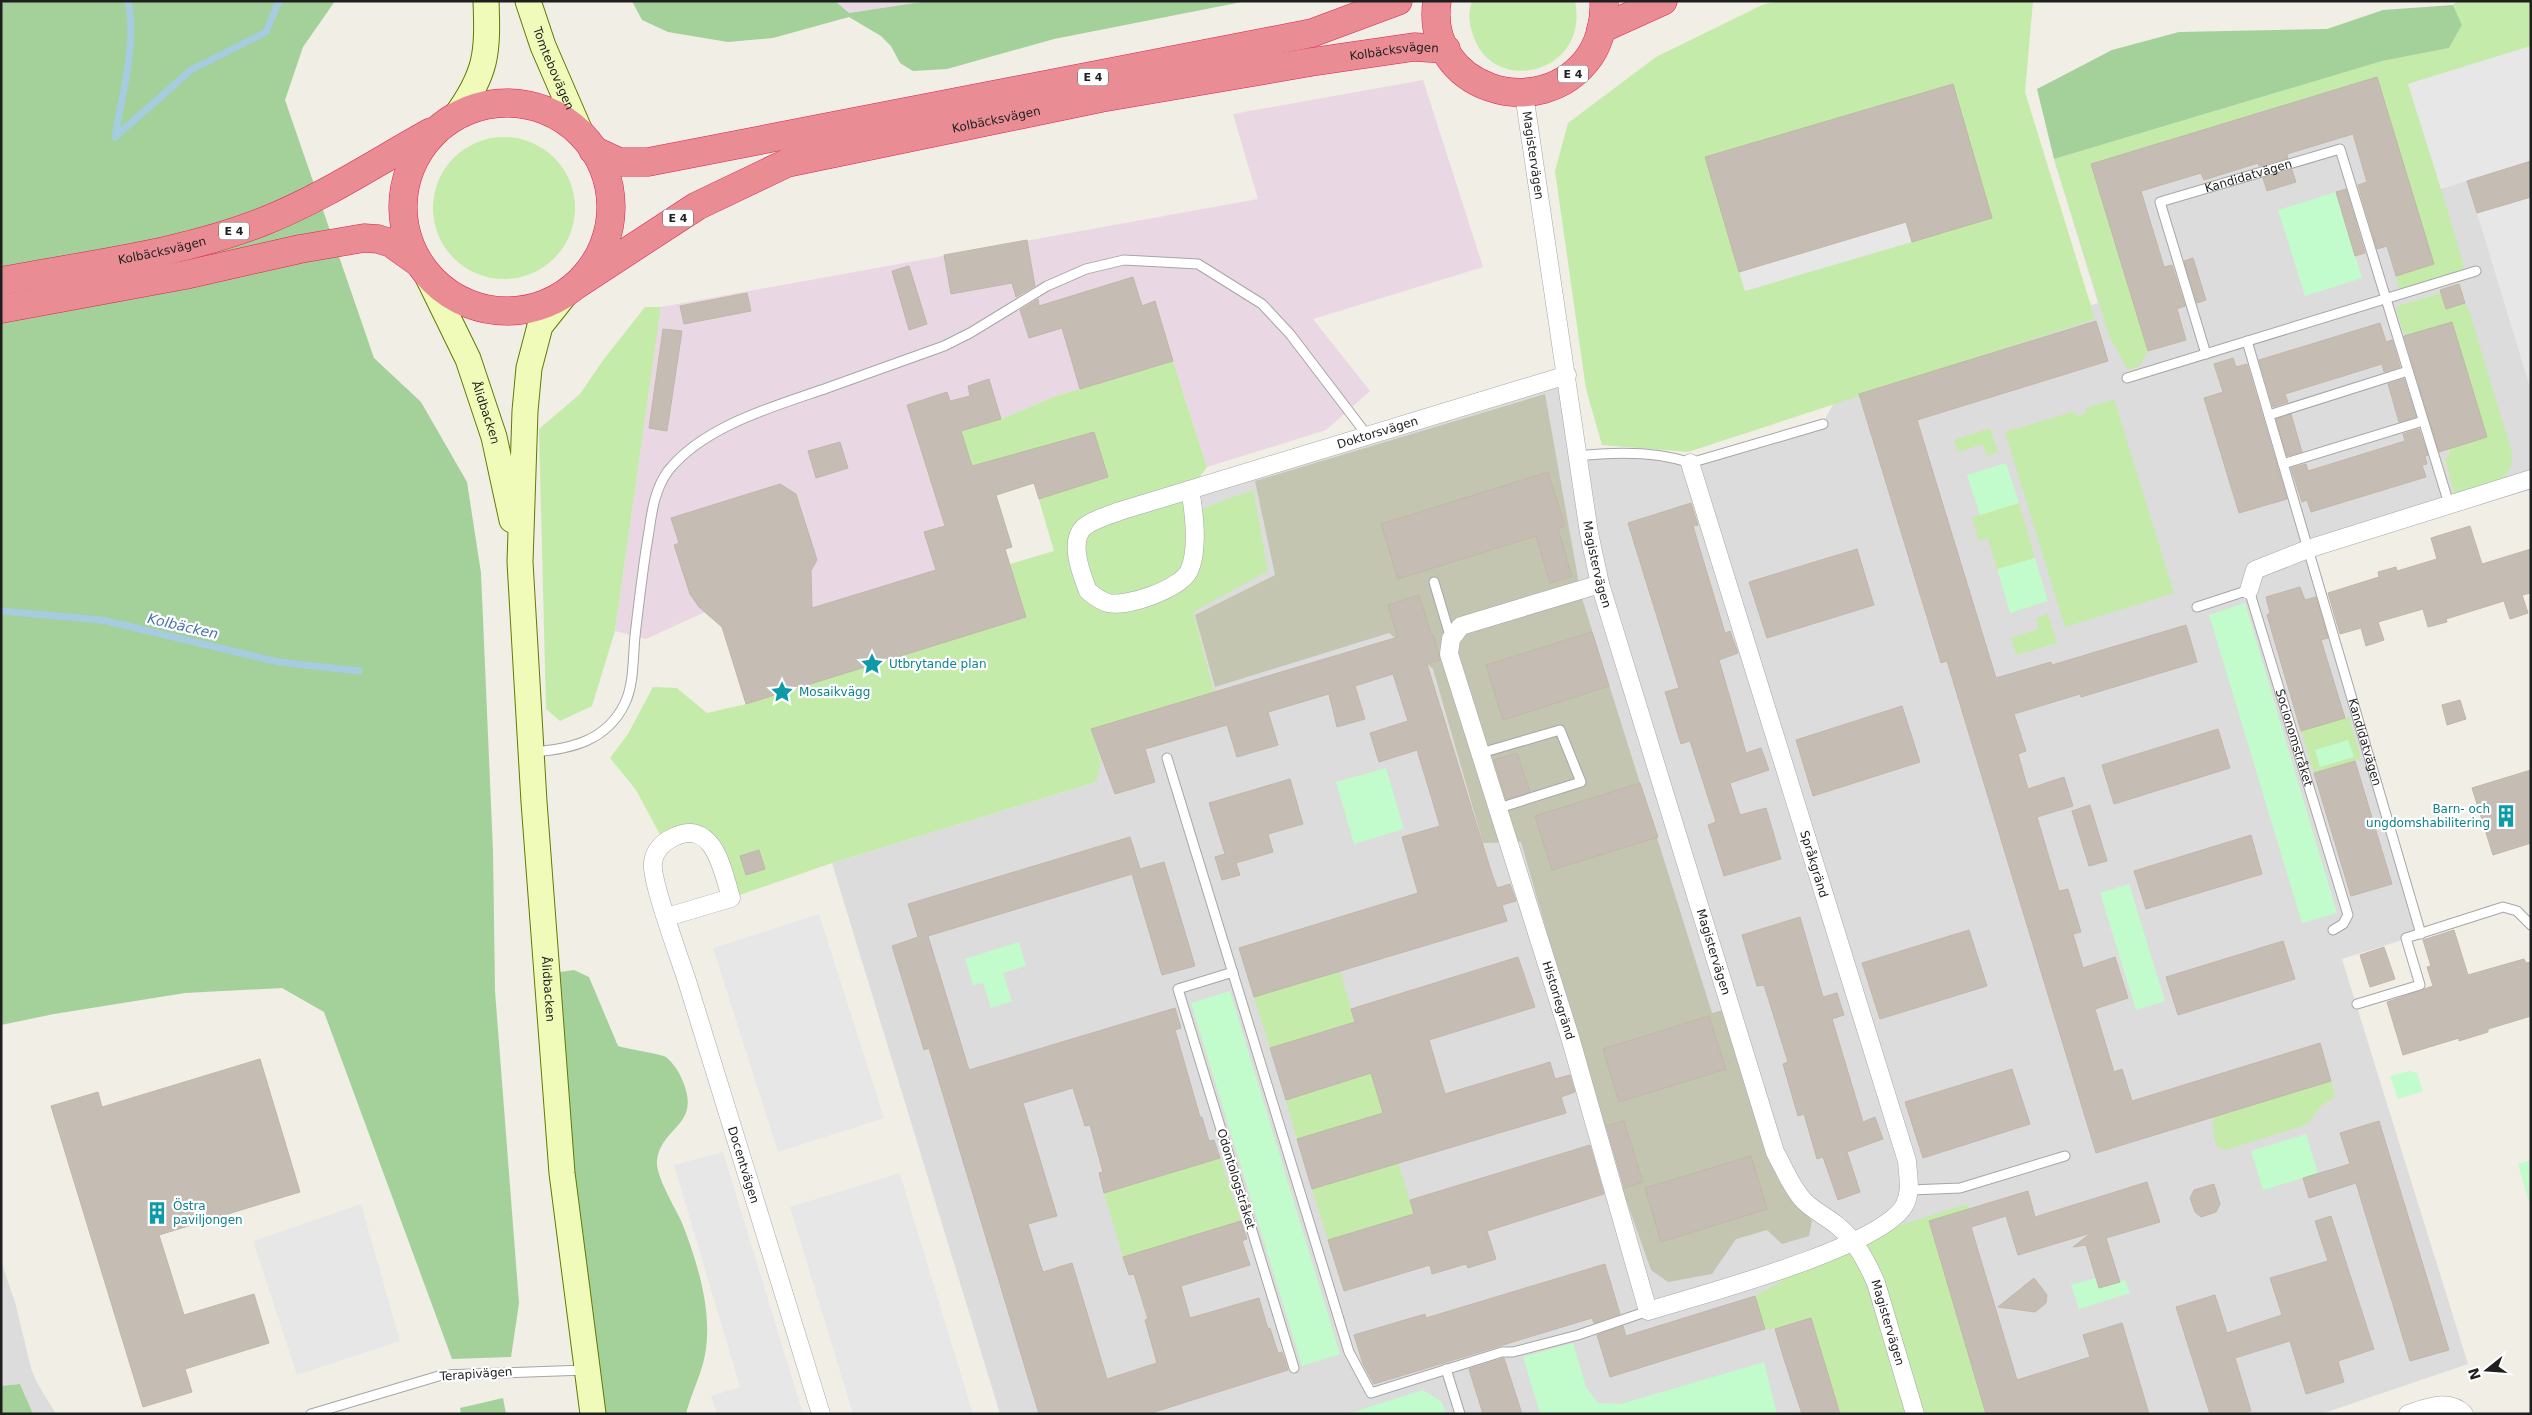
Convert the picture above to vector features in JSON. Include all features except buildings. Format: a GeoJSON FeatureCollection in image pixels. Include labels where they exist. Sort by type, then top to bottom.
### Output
{"type":"FeatureCollection","features":[{"type":"Feature","properties":{"kind":"highway","name":"Kolbäcksvägen"},"geometry":{"type":"LineString","coordinates":[[588,143],[619,162],[648,162],[1312,33],[1398,1]]}},
{"type":"Feature","properties":{"kind":"highway","name":"E 4"},"geometry":{"type":"LineString","coordinates":[[1437,1],[1437,20],[1446,49],[1455,63],[1474,80],[1495,90],[1524,94],[1543,91],[1564,82],[1582,67],[1595,49],[1602,30],[1604,1]]}},
{"type":"Feature","properties":{"kind":"highway"},"geometry":{"type":"LineString","coordinates":[[1602,30],[1663,1]]}},
{"type":"Feature","properties":{"kind":"highway","name":"Kolbäcksvägen"},"geometry":{"type":"LineString","coordinates":[[571,289],[697,206],[787,163],[1101,98],[1302,63],[1414,47],[1446,49]]}},
{"type":"Feature","properties":{"kind":"highway","name":"E 4"},"geometry":{"type":"LineString","coordinates":[[1,309],[185,275],[300,249],[364,238],[378,239],[391,243],[422,268],[444,290],[465,302],[483,309],[502,311],[534,308],[571,289],[597,258],[608,230],[611,208],[608,187],[602,168],[588,143],[556,116],[523,105],[500,103],[483,106],[450,120],[420,150],[411,167],[405,185],[404,220],[411,249],[422,268]]}},
{"type":"Feature","properties":{"kind":"highway","name":"Kolbäcksvägen"},"geometry":{"type":"LineString","coordinates":[[1,280],[167,250],[266,220],[315,198],[450,120]]}},
{"type":"Feature","properties":{"kind":"main road"},"geometry":{"type":"LineString","coordinates":[[450,120],[477,84],[482,69],[488,45],[486,1]]}},
{"type":"Feature","properties":{"kind":"main road","name":"Tomtebovägen"},"geometry":{"type":"LineString","coordinates":[[528,1],[543,46],[588,143]]}},
{"type":"Feature","properties":{"kind":"main road","name":"Ålidbacken"},"geometry":{"type":"LineString","coordinates":[[422,268],[468,359],[494,437],[520,562]]}},
{"type":"Feature","properties":{"kind":"main road","name":"Ålidbacken"},"geometry":{"type":"LineString","coordinates":[[571,289],[540,326],[529,368],[525,411],[520,562],[530,752],[562,1173],[593,1414]]}},
{"type":"Feature","properties":{"kind":"street","name":"Magistervägen"},"geometry":{"type":"LineString","coordinates":[[1524,94],[1567,374],[1589,533],[1600,584],[1775,1152],[1795,1189],[1804,1200],[1853,1240],[1876,1283],[1915,1414]]}},
{"type":"Feature","properties":{"kind":"street","name":"Doktorsvägen"},"geometry":{"type":"LineString","coordinates":[[1190,490],[1194,512],[1193,556],[1189,571],[1182,580],[1159,592],[1124,602],[1108,603],[1088,591],[1077,550],[1077,539],[1084,527],[1120,510],[1567,374]]}},
{"type":"Feature","properties":{"kind":"street","name":"Språkgränd"},"geometry":{"type":"LineString","coordinates":[[1690,463],[1906,1161],[1910,1190]]}},
{"type":"Feature","properties":{"kind":"street"},"geometry":{"type":"LineString","coordinates":[[2249,590],[2255,570],[2308,549],[2531,479]]}},
{"type":"Feature","properties":{"kind":"street"},"geometry":{"type":"LineString","coordinates":[[1451,639],[1462,626],[1600,584]]}},
{"type":"Feature","properties":{"kind":"street","name":"Historiegränd"},"geometry":{"type":"LineString","coordinates":[[1451,639],[1449,654],[1570,1037],[1648,1311]]}},
{"type":"Feature","properties":{"kind":"street","name":"Docentvägen"},"geometry":{"type":"LineString","coordinates":[[667,917],[730,898],[716,850],[708,841],[698,836],[688,834],[676,836],[664,842],[657,849],[653,862],[654,873],[667,917],[821,1414]]}},
{"type":"Feature","properties":{"kind":"street"},"geometry":{"type":"LineString","coordinates":[[1648,1311],[1827,1254],[1853,1240],[1878,1230],[1894,1218],[1904,1206],[1910,1190]]}},
{"type":"Feature","properties":{"kind":"street"},"geometry":{"type":"LineString","coordinates":[[2408,1414],[2435,1405],[2445,1405],[2462,1412]]}},
{"type":"Feature","properties":{"kind":"lane","name":"Kandidatvägen"},"geometry":{"type":"LineString","coordinates":[[2206,354],[2160,202],[2340,149],[2449,504]]}},
{"type":"Feature","properties":{"kind":"lane"},"geometry":{"type":"LineString","coordinates":[[530,752],[563,750],[580,745],[598,735],[614,719],[625,703],[631,678],[645,554],[654,501],[658,486],[669,470],[684,456],[709,437],[756,413],[944,346],[970,333],[1047,286],[1086,269],[1124,260],[1159,261],[1198,264],[1224,279],[1262,304],[1290,334],[1368,435]]}},
{"type":"Feature","properties":{"kind":"lane"},"geometry":{"type":"LineString","coordinates":[[2127,378],[2476,271]]}},
{"type":"Feature","properties":{"kind":"lane","name":"Kandidatvägen"},"geometry":{"type":"LineString","coordinates":[[2247,341],[2421,934]]}},
{"type":"Feature","properties":{"kind":"lane"},"geometry":{"type":"LineString","coordinates":[[2268,415],[2408,371]]}},
{"type":"Feature","properties":{"kind":"lane"},"geometry":{"type":"LineString","coordinates":[[2283,464],[2423,421]]}},
{"type":"Feature","properties":{"kind":"lane"},"geometry":{"type":"LineString","coordinates":[[1578,456],[1641,454],[1677,458],[1690,463],[1822,424]]}},
{"type":"Feature","properties":{"kind":"lane"},"geometry":{"type":"LineString","coordinates":[[1434,582],[1451,639]]}},
{"type":"Feature","properties":{"kind":"lane"},"geometry":{"type":"LineString","coordinates":[[2197,607],[2249,590]]}},
{"type":"Feature","properties":{"kind":"lane","name":"Socionomstråket"},"geometry":{"type":"LineString","coordinates":[[2249,590],[2348,915],[2343,924],[2333,930]]}},
{"type":"Feature","properties":{"kind":"lane"},"geometry":{"type":"LineString","coordinates":[[1481,753],[1560,730],[1581,782],[1499,808]]}},
{"type":"Feature","properties":{"kind":"lane"},"geometry":{"type":"LineString","coordinates":[[1168,758],[1349,1352],[1372,1393],[1502,1352],[1513,1352],[1578,1335],[1648,1311]]}},
{"type":"Feature","properties":{"kind":"lane"},"geometry":{"type":"LineString","coordinates":[[2356,1004],[2420,985],[2406,938],[2503,907],[2516,911],[2531,925]]}},
{"type":"Feature","properties":{"kind":"lane","name":"Odontologstråket"},"geometry":{"type":"LineString","coordinates":[[1233,972],[1178,989],[1294,1368]]}},
{"type":"Feature","properties":{"kind":"lane"},"geometry":{"type":"LineString","coordinates":[[1910,1190],[1960,1188],[2065,1156]]}},
{"type":"Feature","properties":{"kind":"lane"},"geometry":{"type":"LineString","coordinates":[[1446,1369],[1460,1414]]}},
{"type":"Feature","properties":{"kind":"lane","name":"Terapivägen"},"geometry":{"type":"LineString","coordinates":[[311,1414],[442,1375],[586,1370]]}},
{"type":"Feature","properties":{"kind":"shaded area"},"geometry":{"type":"Polygon","coordinates":[[[835,1],[928,1],[848,13],[835,1]]]}},
{"type":"Feature","properties":{"kind":"shaded area"},"geometry":{"type":"Polygon","coordinates":[[[2531,46],[2531,477],[2308,549],[2421,934],[2342,959],[2468,1364],[2321,1414],[1000,1414],[832,863],[1096,782],[1057,652],[1190,490],[1567,375],[1578,455],[1598,454],[1690,463],[1822,424],[1845,384],[2098,303],[2054,159],[2382,61],[2409,84],[2531,46]]]}},
{"type":"Feature","properties":{"kind":"shaded area"},"geometry":{"type":"Polygon","coordinates":[[[2531,46],[2531,161],[2441,189],[2408,84],[2531,46]]]}},
{"type":"Feature","properties":{"kind":"shaded area"},"geometry":{"type":"Polygon","coordinates":[[[1423,80],[1483,267],[1313,319],[1370,391],[1326,430],[1207,467],[1173,361],[1053,397],[1001,419],[961,431],[991,478],[1012,547],[1005,550],[1026,617],[746,704],[722,627],[705,612],[646,639],[615,631],[661,307],[1258,199],[1233,114],[1423,80]]]}},
{"type":"Feature","properties":{"kind":"shaded area"},"geometry":{"type":"Polygon","coordinates":[[[2531,197],[2531,391],[2477,213],[2531,197]]]}},
{"type":"Feature","properties":{"kind":"shaded area"},"geometry":{"type":"Polygon","coordinates":[[[1906,222],[1912,242],[1745,291],[1739,272],[1906,222]]]}},
{"type":"Feature","properties":{"kind":"shaded area"},"geometry":{"type":"Polygon","coordinates":[[[1545,394],[1581,595],[1712,1013],[1723,1010],[1770,1163],[1781,1184],[1812,1221],[1809,1236],[1782,1244],[1767,1230],[1736,1239],[1712,1274],[1668,1282],[1651,1270],[1622,1188],[1643,1181],[1624,1121],[1603,1128],[1521,842],[1483,843],[1433,669],[1389,633],[1215,687],[1195,615],[1275,575],[1255,481],[1545,394]]]}},
{"type":"Feature","properties":{"kind":"shaded area"},"geometry":{"type":"Polygon","coordinates":[[[819,914],[884,1118],[778,1152],[713,948],[819,914]]]}},
{"type":"Feature","properties":{"kind":"shaded area"},"geometry":{"type":"Polygon","coordinates":[[[723,1152],[803,1414],[717,1414],[711,1396],[740,1387],[674,1165],[723,1152]]]}},
{"type":"Feature","properties":{"kind":"shaded area"},"geometry":{"type":"Polygon","coordinates":[[[900,1173],[973,1414],[853,1414],[790,1207],[900,1173]]]}},
{"type":"Feature","properties":{"kind":"shaded area"},"geometry":{"type":"Polygon","coordinates":[[[361,1204],[400,1341],[297,1375],[253,1241],[361,1204]]]}},
{"type":"Feature","properties":{"kind":"shaded area"},"geometry":{"type":"Polygon","coordinates":[[[1,1261],[15,1302],[31,1368],[36,1381],[56,1414],[33,1414],[20,1384],[1,1386],[1,1261]]]}},
{"type":"Feature","properties":{"kind":"green space"},"geometry":{"type":"Polygon","coordinates":[[[1,1],[335,1],[303,47],[285,100],[374,358],[421,402],[467,482],[481,573],[493,851],[495,991],[519,1303],[511,1357],[452,1359],[324,1012],[282,988],[185,993],[54,1014],[1,1025],[1,1]]]}},
{"type":"Feature","properties":{"kind":"green space"},"geometry":{"type":"Polygon","coordinates":[[[632,1],[835,1],[849,13],[928,1],[1247,1],[1054,39],[947,69],[913,71],[900,63],[891,46],[881,36],[849,17],[773,38],[728,42],[668,32],[642,20],[632,1]]]}},
{"type":"Feature","properties":{"kind":"green space"},"geometry":{"type":"Polygon","coordinates":[[[1472,1],[1575,1],[1576,26],[1568,46],[1555,60],[1537,69],[1518,71],[1499,66],[1484,54],[1473,35],[1471,27],[1472,1]]]}},
{"type":"Feature","properties":{"kind":"green space"},"geometry":{"type":"Polygon","coordinates":[[[1778,1],[2033,1],[2025,92],[2095,319],[1688,452],[1602,445],[1586,389],[1555,171],[1568,123],[1656,57],[1762,5],[1778,1]]]}},
{"type":"Feature","properties":{"kind":"green space"},"geometry":{"type":"Polygon","coordinates":[[[2458,1],[2531,1],[2531,46],[2409,84],[2463,262],[2464,275],[2401,294],[2396,276],[2376,77],[2091,164],[2148,351],[2140,365],[2128,370],[2110,338],[2054,159],[2382,61],[2449,48],[2462,25],[2453,5],[2458,1]]]}},
{"type":"Feature","properties":{"kind":"green space"},"geometry":{"type":"Polygon","coordinates":[[[2453,5],[2462,25],[2449,48],[2382,61],[2054,159],[2037,89],[2112,50],[2179,32],[2327,29],[2383,10],[2453,5]]]}},
{"type":"Feature","properties":{"kind":"green space"},"geometry":{"type":"Polygon","coordinates":[[[504,137],[518,138],[531,142],[544,149],[554,158],[563,168],[570,181],[574,194],[574,222],[570,235],[563,248],[554,258],[544,267],[531,274],[518,278],[504,279],[490,278],[477,274],[464,267],[454,258],[445,248],[438,235],[434,222],[433,208],[434,194],[438,181],[445,168],[454,158],[464,149],[477,142],[490,138],[504,137]]]}},
{"type":"Feature","properties":{"kind":"green space"},"geometry":{"type":"Polygon","coordinates":[[[2336,192],[2362,278],[2305,296],[2278,210],[2336,192]]]}},
{"type":"Feature","properties":{"kind":"green space"},"geometry":{"type":"Polygon","coordinates":[[[2441,293],[2446,309],[2465,303],[2469,310],[2512,453],[2508,473],[2502,479],[2485,488],[2455,497],[2445,459],[2450,454],[2414,334],[2409,336],[2403,332],[2396,310],[2398,306],[2441,293]]]}},
{"type":"Feature","properties":{"kind":"green space"},"geometry":{"type":"Polygon","coordinates":[[[645,307],[661,307],[615,631],[592,706],[560,721],[546,709],[539,429],[580,394],[604,359],[645,307]]]}},
{"type":"Feature","properties":{"kind":"green space"},"geometry":{"type":"Polygon","coordinates":[[[1173,361],[1207,467],[1190,490],[1195,511],[1253,490],[1268,571],[1193,612],[1214,692],[1091,729],[1101,762],[1096,782],[832,863],[731,898],[708,841],[664,842],[636,790],[610,758],[628,734],[653,687],[677,688],[707,713],[746,704],[1026,617],[1010,564],[1054,551],[1034,483],[996,496],[977,482],[961,431],[1001,419],[1053,397],[1173,361]]]}},
{"type":"Feature","properties":{"kind":"green space"},"geometry":{"type":"Polygon","coordinates":[[[2114,399],[2174,593],[2065,627],[2005,432],[2075,411],[2077,416],[2087,413],[2086,408],[2114,399]]]}},
{"type":"Feature","properties":{"kind":"green space"},"geometry":{"type":"Polygon","coordinates":[[[1990,428],[1998,452],[1987,456],[1983,444],[1958,452],[1954,440],[1990,428]]]}},
{"type":"Feature","properties":{"kind":"green space"},"geometry":{"type":"Polygon","coordinates":[[[2006,463],[2019,503],[1980,515],[1967,475],[2006,463]]]}},
{"type":"Feature","properties":{"kind":"green space"},"geometry":{"type":"Polygon","coordinates":[[[2019,503],[2035,558],[1997,569],[1988,538],[1979,541],[1972,517],[2019,503]]]}},
{"type":"Feature","properties":{"kind":"green space"},"geometry":{"type":"Polygon","coordinates":[[[2035,558],[2048,601],[2010,613],[1997,569],[2035,558]]]}},
{"type":"Feature","properties":{"kind":"green space"},"geometry":{"type":"Polygon","coordinates":[[[2245,603],[2337,913],[2302,923],[2209,615],[2245,603]]]}},
{"type":"Feature","properties":{"kind":"green space"},"geometry":{"type":"Polygon","coordinates":[[[2048,614],[2057,643],[2016,655],[2011,638],[2039,629],[2036,618],[2048,614]]]}},
{"type":"Feature","properties":{"kind":"green space"},"geometry":{"type":"Polygon","coordinates":[[[2349,716],[2361,759],[2314,773],[2301,731],[2349,716]]]}},
{"type":"Feature","properties":{"kind":"green space"},"geometry":{"type":"Polygon","coordinates":[[[2348,740],[2354,757],[2320,767],[2315,750],[2348,740]]]}},
{"type":"Feature","properties":{"kind":"green space"},"geometry":{"type":"Polygon","coordinates":[[[1386,768],[1404,829],[1354,844],[1336,782],[1386,768]]]}},
{"type":"Feature","properties":{"kind":"green space"},"geometry":{"type":"Polygon","coordinates":[[[2129,884],[2165,1001],[2136,1010],[2100,893],[2129,884]]]}},
{"type":"Feature","properties":{"kind":"green space"},"geometry":{"type":"Polygon","coordinates":[[[1019,942],[1026,966],[1003,973],[1012,1001],[991,1008],[983,983],[973,985],[965,959],[1019,942]]]}},
{"type":"Feature","properties":{"kind":"green space"},"geometry":{"type":"Polygon","coordinates":[[[574,970],[589,977],[618,1046],[666,1057],[679,1073],[686,1092],[688,1105],[685,1115],[660,1148],[657,1167],[662,1183],[682,1223],[704,1294],[707,1332],[706,1350],[686,1414],[593,1414],[546,974],[574,970]]]}},
{"type":"Feature","properties":{"kind":"green space"},"geometry":{"type":"Polygon","coordinates":[[[1340,971],[1355,1022],[1270,1048],[1254,997],[1340,971]]]}},
{"type":"Feature","properties":{"kind":"green space"},"geometry":{"type":"Polygon","coordinates":[[[1230,991],[1340,1354],[1302,1366],[1191,1003],[1230,991]]]}},
{"type":"Feature","properties":{"kind":"green space"},"geometry":{"type":"Polygon","coordinates":[[[2409,1071],[2417,1073],[2423,1091],[2398,1099],[2390,1076],[2409,1071]]]}},
{"type":"Feature","properties":{"kind":"green space"},"geometry":{"type":"Polygon","coordinates":[[[1371,1073],[1383,1113],[1297,1139],[1286,1100],[1371,1073]]]}},
{"type":"Feature","properties":{"kind":"green space"},"geometry":{"type":"Polygon","coordinates":[[[2331,1081],[2335,1097],[2321,1106],[2309,1122],[2303,1126],[2225,1150],[2217,1146],[2212,1118],[2331,1081]]]}},
{"type":"Feature","properties":{"kind":"green space"},"geometry":{"type":"Polygon","coordinates":[[[2306,1134],[2318,1173],[2263,1190],[2251,1151],[2306,1134]]]}},
{"type":"Feature","properties":{"kind":"green space"},"geometry":{"type":"Polygon","coordinates":[[[1220,1158],[1241,1221],[1123,1257],[1104,1193],[1220,1158]]]}},
{"type":"Feature","properties":{"kind":"green space"},"geometry":{"type":"Polygon","coordinates":[[[2531,1160],[2531,1201],[2529,1202],[2518,1164],[2531,1160]]]}},
{"type":"Feature","properties":{"kind":"green space"},"geometry":{"type":"Polygon","coordinates":[[[1398,1162],[1414,1214],[1328,1240],[1312,1189],[1398,1162]]]}},
{"type":"Feature","properties":{"kind":"green space"},"geometry":{"type":"Polygon","coordinates":[[[1967,1204],[1969,1209],[1929,1221],[1986,1414],[1840,1414],[1811,1318],[1775,1329],[1765,1329],[1755,1296],[1853,1240],[1967,1204]]]}},
{"type":"Feature","properties":{"kind":"green space"},"geometry":{"type":"Polygon","coordinates":[[[2096,1278],[2100,1288],[2125,1280],[2130,1293],[2079,1309],[2071,1285],[2096,1278]]]}},
{"type":"Feature","properties":{"kind":"green space"},"geometry":{"type":"Polygon","coordinates":[[[1573,1343],[1586,1387],[1598,1403],[1621,1404],[1764,1362],[1777,1414],[1540,1414],[1523,1357],[1573,1343]]]}},
{"type":"Feature","properties":{"kind":"green space"},"geometry":{"type":"Polygon","coordinates":[[[20,1384],[33,1414],[2,1414],[1,1386],[20,1384]]]}},
{"type":"Feature","properties":{"kind":"green space"},"geometry":{"type":"Polygon","coordinates":[[[1423,1390],[1442,1402],[1446,1414],[1347,1414],[1423,1390]]]}},
{"type":"Feature","properties":{"kind":"green space"},"geometry":{"type":"Polygon","coordinates":[[[503,1398],[506,1414],[461,1414],[460,1408],[503,1398]]]}},
{"type":"Feature","properties":{"kind":"waterway"},"geometry":{"type":"LineString","coordinates":[[115,137],[130,52],[131,34],[128,1]]}},
{"type":"Feature","properties":{"kind":"waterway"},"geometry":{"type":"LineString","coordinates":[[115,137],[191,70],[266,32],[279,1]]}},
{"type":"Feature","properties":{"kind":"waterway","name":"Kolbäcken"},"geometry":{"type":"LineString","coordinates":[[1,611],[102,620],[279,662],[359,671]]}},
{"type":"Feature","properties":{"kind":"place","name":"Utbrytande plan"},"geometry":{"type":"Point","coordinates":[872,664]}},
{"type":"Feature","properties":{"kind":"place","name":"Mosaikvägg"},"geometry":{"type":"Point","coordinates":[782,692]}},
{"type":"Feature","properties":{"kind":"place","name":"Barn- och ungdomshabilitering"},"geometry":{"type":"Point","coordinates":[2506,816]}},
{"type":"Feature","properties":{"kind":"place","name":"Östra paviljongen"},"geometry":{"type":"Point","coordinates":[157,1213]}}]}
